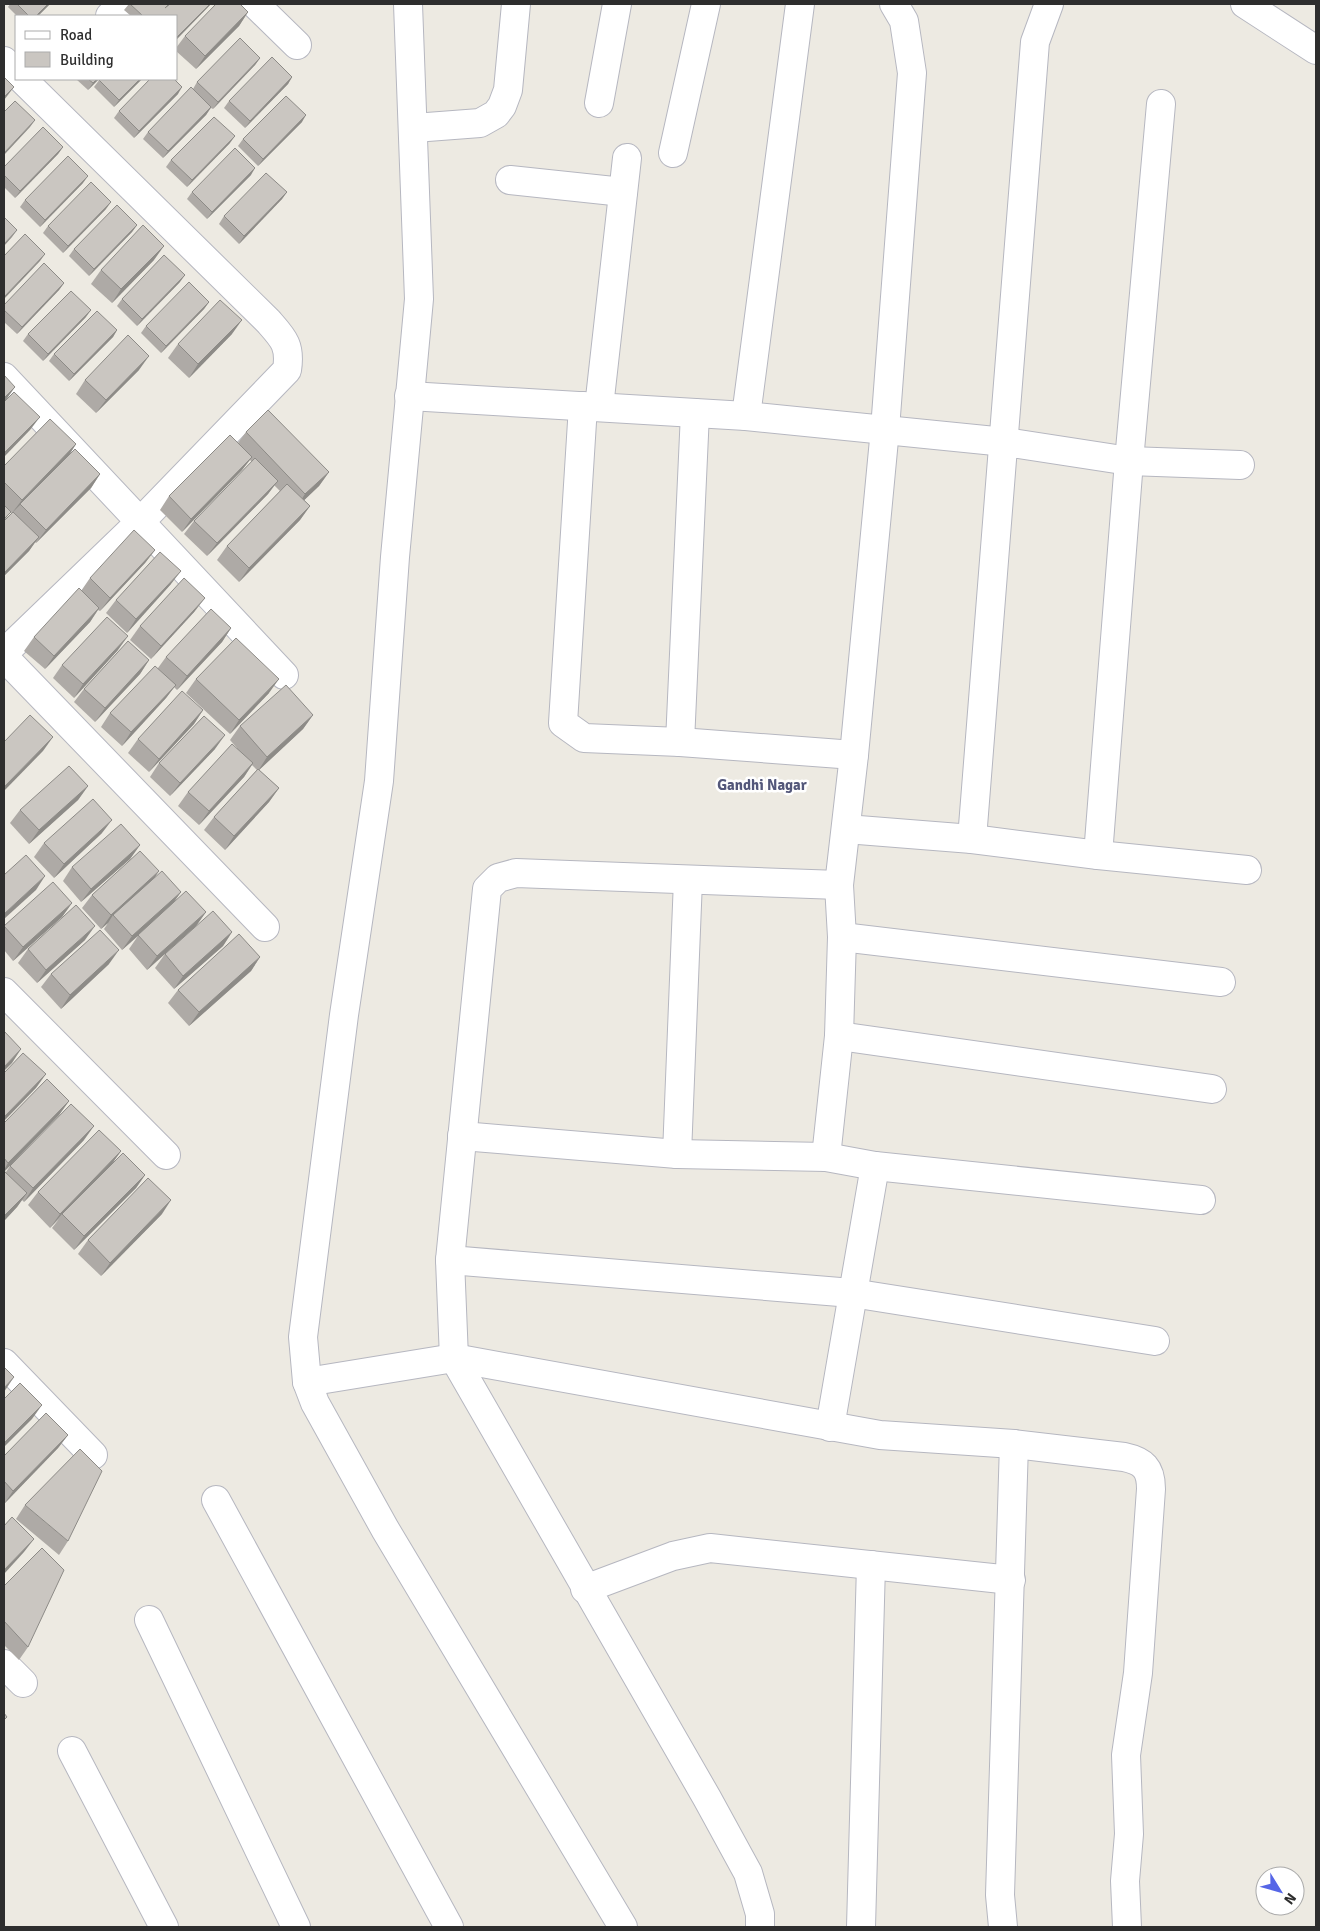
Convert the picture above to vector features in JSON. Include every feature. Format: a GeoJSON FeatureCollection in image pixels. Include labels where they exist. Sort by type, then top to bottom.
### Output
{"type":"FeatureCollection","features":[{"type":"Feature","properties":{"kind":"street"},"geometry":{"type":"LineString","coordinates":[[111,15],[123,4]]}},
{"type":"Feature","properties":{"kind":"street"},"geometry":{"type":"LineString","coordinates":[[255,4],[297,45]]}},
{"type":"Feature","properties":{"kind":"street"},"geometry":{"type":"LineString","coordinates":[[408,4],[419,299],[386,663],[379,781],[345,1005],[303,1337],[307,1382],[315,1403],[385,1529],[623,1927]]}},
{"type":"Feature","properties":{"kind":"street"},"geometry":{"type":"LineString","coordinates":[[414,128],[480,123],[496,114],[502,106],[508,90],[516,4]]}},
{"type":"Feature","properties":{"kind":"street"},"geometry":{"type":"LineString","coordinates":[[599,103],[617,4]]}},
{"type":"Feature","properties":{"kind":"street"},"geometry":{"type":"LineString","coordinates":[[672,153],[706,4]]}},
{"type":"Feature","properties":{"kind":"street"},"geometry":{"type":"LineString","coordinates":[[746,416],[800,4]]}},
{"type":"Feature","properties":{"kind":"street"},"geometry":{"type":"LineString","coordinates":[[826,1157],[839,1036],[842,937],[839,885],[854,754],[885,429],[912,73],[904,21],[894,4]]}},
{"type":"Feature","properties":{"kind":"street"},"geometry":{"type":"LineString","coordinates":[[972,839],[1005,442],[1035,42],[1049,4]]}},
{"type":"Feature","properties":{"kind":"street"},"geometry":{"type":"LineString","coordinates":[[1245,4],[1316,50]]}},
{"type":"Feature","properties":{"kind":"street"},"geometry":{"type":"LineString","coordinates":[[4,61],[15,69]]}},
{"type":"Feature","properties":{"kind":"street"},"geometry":{"type":"LineString","coordinates":[[4,653],[140,522],[287,370],[289,357],[285,341],[30,80]]}},
{"type":"Feature","properties":{"kind":"street"},"geometry":{"type":"LineString","coordinates":[[1098,856],[1129,461],[1161,104]]}},
{"type":"Feature","properties":{"kind":"street"},"geometry":{"type":"LineString","coordinates":[[627,158],[624,192],[591,407],[563,724],[577,736],[584,738],[680,742],[854,754]]}},
{"type":"Feature","properties":{"kind":"street"},"geometry":{"type":"LineString","coordinates":[[510,180],[624,192]]}},
{"type":"Feature","properties":{"kind":"street"},"geometry":{"type":"LineString","coordinates":[[4,377],[284,676]]}},
{"type":"Feature","properties":{"kind":"street"},"geometry":{"type":"LineString","coordinates":[[409,396],[746,416],[1005,442],[1129,461],[1240,465]]}},
{"type":"Feature","properties":{"kind":"street"},"geometry":{"type":"LineString","coordinates":[[680,742],[696,413]]}},
{"type":"Feature","properties":{"kind":"street"},"geometry":{"type":"LineString","coordinates":[[4,657],[265,927]]}},
{"type":"Feature","properties":{"kind":"street"},"geometry":{"type":"LineString","coordinates":[[846,829],[972,839],[1098,856],[1247,870]]}},
{"type":"Feature","properties":{"kind":"street"},"geometry":{"type":"LineString","coordinates":[[760,1927],[760,1914],[748,1873],[707,1798],[585,1589],[454,1358],[450,1260],[487,890],[498,878],[516,873],[839,885]]}},
{"type":"Feature","properties":{"kind":"street"},"geometry":{"type":"LineString","coordinates":[[677,1154],[688,880]]}},
{"type":"Feature","properties":{"kind":"street"},"geometry":{"type":"LineString","coordinates":[[842,937],[1220,982]]}},
{"type":"Feature","properties":{"kind":"street"},"geometry":{"type":"LineString","coordinates":[[4,992],[166,1155]]}},
{"type":"Feature","properties":{"kind":"street"},"geometry":{"type":"LineString","coordinates":[[839,1036],[1212,1089]]}},
{"type":"Feature","properties":{"kind":"street"},"geometry":{"type":"LineString","coordinates":[[462,1136],[677,1154],[826,1157],[875,1166],[1201,1200]]}},
{"type":"Feature","properties":{"kind":"street"},"geometry":{"type":"LineString","coordinates":[[830,1427],[875,1166]]}},
{"type":"Feature","properties":{"kind":"street"},"geometry":{"type":"LineString","coordinates":[[450,1260],[852,1293],[1155,1342]]}},
{"type":"Feature","properties":{"kind":"street"},"geometry":{"type":"LineString","coordinates":[[307,1382],[454,1358],[830,1427],[880,1434],[1014,1444],[1124,1456],[1138,1460],[1148,1469],[1151,1478],[1138,1673],[1126,1755],[1129,1834],[1125,1881],[1127,1927]]}},
{"type":"Feature","properties":{"kind":"street"},"geometry":{"type":"LineString","coordinates":[[4,1363],[93,1455]]}},
{"type":"Feature","properties":{"kind":"street"},"geometry":{"type":"LineString","coordinates":[[1003,1927],[1000,1895],[1014,1444]]}},
{"type":"Feature","properties":{"kind":"street"},"geometry":{"type":"LineString","coordinates":[[216,1500],[449,1927]]}},
{"type":"Feature","properties":{"kind":"street"},"geometry":{"type":"LineString","coordinates":[[585,1589],[673,1556],[710,1548],[1011,1580]]}},
{"type":"Feature","properties":{"kind":"street"},"geometry":{"type":"LineString","coordinates":[[861,1927],[871,1565]]}},
{"type":"Feature","properties":{"kind":"street"},"geometry":{"type":"LineString","coordinates":[[150,1620],[296,1927]]}},
{"type":"Feature","properties":{"kind":"street"},"geometry":{"type":"LineString","coordinates":[[4,1664],[23,1683]]}},
{"type":"Feature","properties":{"kind":"street"},"geometry":{"type":"LineString","coordinates":[[72,1751],[164,1927]]}},
{"type":"Feature","properties":{"kind":"building"},"geometry":{"type":"Polygon","coordinates":[[[17,4],[48,4],[37,15],[28,15],[17,4]]]}},
{"type":"Feature","properties":{"kind":"building"},"geometry":{"type":"Polygon","coordinates":[[[130,4],[169,4],[165,8],[170,4],[210,4],[178,36],[178,15],[142,15],[130,4]]]}},
{"type":"Feature","properties":{"kind":"building"},"geometry":{"type":"Polygon","coordinates":[[[216,4],[240,4],[248,12],[205,56],[185,36],[216,4]]]}},
{"type":"Feature","properties":{"kind":"building"},"geometry":{"type":"Polygon","coordinates":[[[240,38],[260,58],[218,102],[197,82],[240,38]]]}},
{"type":"Feature","properties":{"kind":"building"},"geometry":{"type":"Polygon","coordinates":[[[272,57],[292,77],[250,121],[229,101],[272,57]]]}},
{"type":"Feature","properties":{"kind":"building"},"geometry":{"type":"Polygon","coordinates":[[[4,77],[14,87],[4,97],[4,77]]]}},
{"type":"Feature","properties":{"kind":"building"},"geometry":{"type":"Polygon","coordinates":[[[99,80],[139,80],[119,100],[99,80]]]}},
{"type":"Feature","properties":{"kind":"building"},"geometry":{"type":"Polygon","coordinates":[[[149,80],[175,80],[182,87],[139,131],[119,111],[149,80]]]}},
{"type":"Feature","properties":{"kind":"building"},"geometry":{"type":"Polygon","coordinates":[[[191,87],[211,107],[168,151],[148,132],[191,87]]]}},
{"type":"Feature","properties":{"kind":"building"},"geometry":{"type":"Polygon","coordinates":[[[286,96],[306,115],[263,159],[243,139],[286,96]]]}},
{"type":"Feature","properties":{"kind":"building"},"geometry":{"type":"Polygon","coordinates":[[[15,101],[35,120],[4,153],[4,112],[15,101]]]}},
{"type":"Feature","properties":{"kind":"building"},"geometry":{"type":"Polygon","coordinates":[[[214,117],[235,136],[192,180],[171,160],[214,117]]]}},
{"type":"Feature","properties":{"kind":"building"},"geometry":{"type":"Polygon","coordinates":[[[43,127],[63,147],[20,191],[4,175],[4,167],[43,127]]]}},
{"type":"Feature","properties":{"kind":"building"},"geometry":{"type":"Polygon","coordinates":[[[235,148],[255,168],[212,212],[192,192],[235,148]]]}},
{"type":"Feature","properties":{"kind":"building"},"geometry":{"type":"Polygon","coordinates":[[[68,156],[88,176],[45,220],[25,200],[68,156]]]}},
{"type":"Feature","properties":{"kind":"building"},"geometry":{"type":"Polygon","coordinates":[[[266,173],[287,192],[244,236],[224,216],[266,173]]]}},
{"type":"Feature","properties":{"kind":"building"},"geometry":{"type":"Polygon","coordinates":[[[91,182],[111,202],[68,246],[48,226],[91,182]]]}},
{"type":"Feature","properties":{"kind":"building"},"geometry":{"type":"Polygon","coordinates":[[[117,205],[137,225],[94,269],[74,249],[117,205]]]}},
{"type":"Feature","properties":{"kind":"building"},"geometry":{"type":"Polygon","coordinates":[[[4,217],[17,230],[4,244],[4,217]]]}},
{"type":"Feature","properties":{"kind":"building"},"geometry":{"type":"Polygon","coordinates":[[[143,225],[164,246],[121,289],[101,270],[143,225]]]}},
{"type":"Feature","properties":{"kind":"building"},"geometry":{"type":"Polygon","coordinates":[[[25,234],[45,254],[4,297],[4,256],[25,234]]]}},
{"type":"Feature","properties":{"kind":"building"},"geometry":{"type":"Polygon","coordinates":[[[164,255],[185,275],[142,319],[122,299],[164,255]]]}},
{"type":"Feature","properties":{"kind":"building"},"geometry":{"type":"Polygon","coordinates":[[[44,263],[64,283],[22,327],[4,310],[4,305],[44,263]]]}},
{"type":"Feature","properties":{"kind":"building"},"geometry":{"type":"Polygon","coordinates":[[[189,282],[209,302],[166,346],[146,326],[189,282]]]}},
{"type":"Feature","properties":{"kind":"building"},"geometry":{"type":"Polygon","coordinates":[[[71,291],[91,310],[48,354],[28,334],[71,291]]]}},
{"type":"Feature","properties":{"kind":"building"},"geometry":{"type":"Polygon","coordinates":[[[220,300],[242,320],[198,364],[178,344],[220,300]]]}},
{"type":"Feature","properties":{"kind":"building"},"geometry":{"type":"Polygon","coordinates":[[[97,311],[117,330],[74,374],[54,354],[97,311]]]}},
{"type":"Feature","properties":{"kind":"building"},"geometry":{"type":"Polygon","coordinates":[[[128,335],[149,356],[106,400],[85,380],[128,335]]]}},
{"type":"Feature","properties":{"kind":"building"},"geometry":{"type":"Polygon","coordinates":[[[4,375],[15,387],[4,398],[4,375]]]}},
{"type":"Feature","properties":{"kind":"building"},"geometry":{"type":"Polygon","coordinates":[[[14,392],[40,417],[4,453],[4,402],[14,392]]]}},
{"type":"Feature","properties":{"kind":"building"},"geometry":{"type":"Polygon","coordinates":[[[268,410],[329,472],[305,494],[246,432],[268,410]]]}},
{"type":"Feature","properties":{"kind":"building"},"geometry":{"type":"Polygon","coordinates":[[[50,419],[76,444],[22,500],[4,482],[4,466],[50,419]]]}},
{"type":"Feature","properties":{"kind":"building"},"geometry":{"type":"Polygon","coordinates":[[[230,435],[252,457],[191,519],[169,496],[230,435]]]}},
{"type":"Feature","properties":{"kind":"building"},"geometry":{"type":"Polygon","coordinates":[[[75,449],[100,474],[46,530],[20,504],[75,449]]]}},
{"type":"Feature","properties":{"kind":"building"},"geometry":{"type":"Polygon","coordinates":[[[255,458],[278,481],[217,543],[194,521],[255,458]]]}},
{"type":"Feature","properties":{"kind":"building"},"geometry":{"type":"Polygon","coordinates":[[[287,484],[310,506],[249,568],[227,546],[287,484]]]}},
{"type":"Feature","properties":{"kind":"building"},"geometry":{"type":"Polygon","coordinates":[[[4,505],[11,512],[4,519],[4,505]]]}},
{"type":"Feature","properties":{"kind":"building"},"geometry":{"type":"Polygon","coordinates":[[[13,512],[39,537],[4,573],[4,521],[13,512]]]}},
{"type":"Feature","properties":{"kind":"building"},"geometry":{"type":"Polygon","coordinates":[[[134,530],[155,550],[110,598],[90,578],[134,530]]]}},
{"type":"Feature","properties":{"kind":"building"},"geometry":{"type":"Polygon","coordinates":[[[160,552],[181,571],[136,619],[116,600],[160,552]]]}},
{"type":"Feature","properties":{"kind":"building"},"geometry":{"type":"Polygon","coordinates":[[[184,578],[205,598],[161,646],[140,626],[184,578]]]}},
{"type":"Feature","properties":{"kind":"building"},"geometry":{"type":"Polygon","coordinates":[[[79,588],[99,608],[54,656],[34,637],[79,588]]]}},
{"type":"Feature","properties":{"kind":"building"},"geometry":{"type":"Polygon","coordinates":[[[211,609],[231,628],[187,676],[166,657],[211,609]]]}},
{"type":"Feature","properties":{"kind":"building"},"geometry":{"type":"Polygon","coordinates":[[[107,617],[128,636],[83,684],[62,665],[107,617]]]}},
{"type":"Feature","properties":{"kind":"building"},"geometry":{"type":"Polygon","coordinates":[[[236,638],[279,679],[239,720],[196,679],[236,638]]]}},
{"type":"Feature","properties":{"kind":"building"},"geometry":{"type":"Polygon","coordinates":[[[128,641],[149,660],[105,708],[84,689],[128,641]]]}},
{"type":"Feature","properties":{"kind":"building"},"geometry":{"type":"Polygon","coordinates":[[[155,666],[176,685],[131,732],[110,713],[155,666]]]}},
{"type":"Feature","properties":{"kind":"building"},"geometry":{"type":"Polygon","coordinates":[[[286,685],[313,715],[267,757],[240,726],[286,685]]]}},
{"type":"Feature","properties":{"kind":"building"},"geometry":{"type":"Polygon","coordinates":[[[182,691],[203,710],[159,759],[138,739],[182,691]]]}},
{"type":"Feature","properties":{"kind":"building"},"geometry":{"type":"Polygon","coordinates":[[[30,715],[53,737],[4,787],[4,742],[30,715]]]}},
{"type":"Feature","properties":{"kind":"building"},"geometry":{"type":"Polygon","coordinates":[[[204,716],[225,735],[180,783],[159,763],[204,716]]]}},
{"type":"Feature","properties":{"kind":"building"},"geometry":{"type":"Polygon","coordinates":[[[232,744],[253,763],[209,811],[188,792],[232,744]]]}},
{"type":"Feature","properties":{"kind":"building"},"geometry":{"type":"Polygon","coordinates":[[[69,766],[88,786],[39,830],[20,810],[69,766]]]}},
{"type":"Feature","properties":{"kind":"building"},"geometry":{"type":"Polygon","coordinates":[[[258,769],[279,788],[234,836],[214,817],[258,769]]]}},
{"type":"Feature","properties":{"kind":"building"},"geometry":{"type":"Polygon","coordinates":[[[93,799],[112,820],[64,864],[44,843],[93,799]]]}},
{"type":"Feature","properties":{"kind":"building"},"geometry":{"type":"Polygon","coordinates":[[[121,824],[140,845],[91,889],[72,867],[121,824]]]}},
{"type":"Feature","properties":{"kind":"building"},"geometry":{"type":"Polygon","coordinates":[[[140,851],[159,871],[111,915],[92,895],[140,851]]]}},
{"type":"Feature","properties":{"kind":"building"},"geometry":{"type":"Polygon","coordinates":[[[26,855],[45,876],[4,914],[4,875],[26,855]]]}},
{"type":"Feature","properties":{"kind":"building"},"geometry":{"type":"Polygon","coordinates":[[[162,871],[181,892],[132,936],[113,915],[162,871]]]}},
{"type":"Feature","properties":{"kind":"building"},"geometry":{"type":"Polygon","coordinates":[[[53,882],[72,903],[23,947],[4,926],[53,882]]]}},
{"type":"Feature","properties":{"kind":"building"},"geometry":{"type":"Polygon","coordinates":[[[186,891],[206,912],[157,956],[138,935],[186,891]]]}},
{"type":"Feature","properties":{"kind":"building"},"geometry":{"type":"Polygon","coordinates":[[[76,905],[95,926],[46,970],[28,949],[76,905]]]}},
{"type":"Feature","properties":{"kind":"building"},"geometry":{"type":"Polygon","coordinates":[[[213,911],[232,932],[183,976],[165,954],[213,911]]]}},
{"type":"Feature","properties":{"kind":"building"},"geometry":{"type":"Polygon","coordinates":[[[100,930],[119,950],[70,995],[51,974],[100,930]]]}},
{"type":"Feature","properties":{"kind":"building"},"geometry":{"type":"Polygon","coordinates":[[[239,934],[260,957],[199,1012],[178,990],[239,934]]]}},
{"type":"Feature","properties":{"kind":"building"},"geometry":{"type":"Polygon","coordinates":[[[4,1031],[21,1049],[4,1067],[4,1031]]]}},
{"type":"Feature","properties":{"kind":"building"},"geometry":{"type":"Polygon","coordinates":[[[23,1053],[46,1074],[4,1117],[4,1073],[23,1053]]]}},
{"type":"Feature","properties":{"kind":"building"},"geometry":{"type":"Polygon","coordinates":[[[47,1079],[69,1101],[8,1163],[4,1158],[4,1123],[47,1079]]]}},
{"type":"Feature","properties":{"kind":"building"},"geometry":{"type":"Polygon","coordinates":[[[71,1104],[94,1126],[33,1188],[10,1166],[71,1104]]]}},
{"type":"Feature","properties":{"kind":"building"},"geometry":{"type":"Polygon","coordinates":[[[99,1130],[121,1151],[60,1214],[38,1192],[99,1130]]]}},
{"type":"Feature","properties":{"kind":"building"},"geometry":{"type":"Polygon","coordinates":[[[123,1153],[145,1175],[84,1236],[62,1214],[123,1153]]]}},
{"type":"Feature","properties":{"kind":"building"},"geometry":{"type":"Polygon","coordinates":[[[4,1171],[27,1193],[4,1216],[4,1171]]]}},
{"type":"Feature","properties":{"kind":"building"},"geometry":{"type":"Polygon","coordinates":[[[148,1178],[171,1200],[110,1263],[88,1240],[148,1178]]]}},
{"type":"Feature","properties":{"kind":"building"},"geometry":{"type":"Polygon","coordinates":[[[4,1367],[14,1377],[4,1388],[4,1367]]]}},
{"type":"Feature","properties":{"kind":"building"},"geometry":{"type":"Polygon","coordinates":[[[20,1383],[42,1405],[4,1443],[4,1399],[20,1383]]]}},
{"type":"Feature","properties":{"kind":"building"},"geometry":{"type":"Polygon","coordinates":[[[46,1413],[68,1435],[13,1491],[4,1481],[4,1456],[46,1413]]]}},
{"type":"Feature","properties":{"kind":"building"},"geometry":{"type":"Polygon","coordinates":[[[80,1449],[102,1471],[68,1541],[25,1505],[80,1449]]]}},
{"type":"Feature","properties":{"kind":"building"},"geometry":{"type":"Polygon","coordinates":[[[12,1517],[34,1539],[4,1570],[4,1526],[12,1517]]]}},
{"type":"Feature","properties":{"kind":"building"},"geometry":{"type":"Polygon","coordinates":[[[42,1548],[64,1570],[28,1647],[4,1621],[4,1586],[42,1548]]]}},
{"type":"Feature","properties":{"kind":"district","name":"Gandhi Nagar"},"geometry":{"type":"Point","coordinates":[762,785]}}]}
